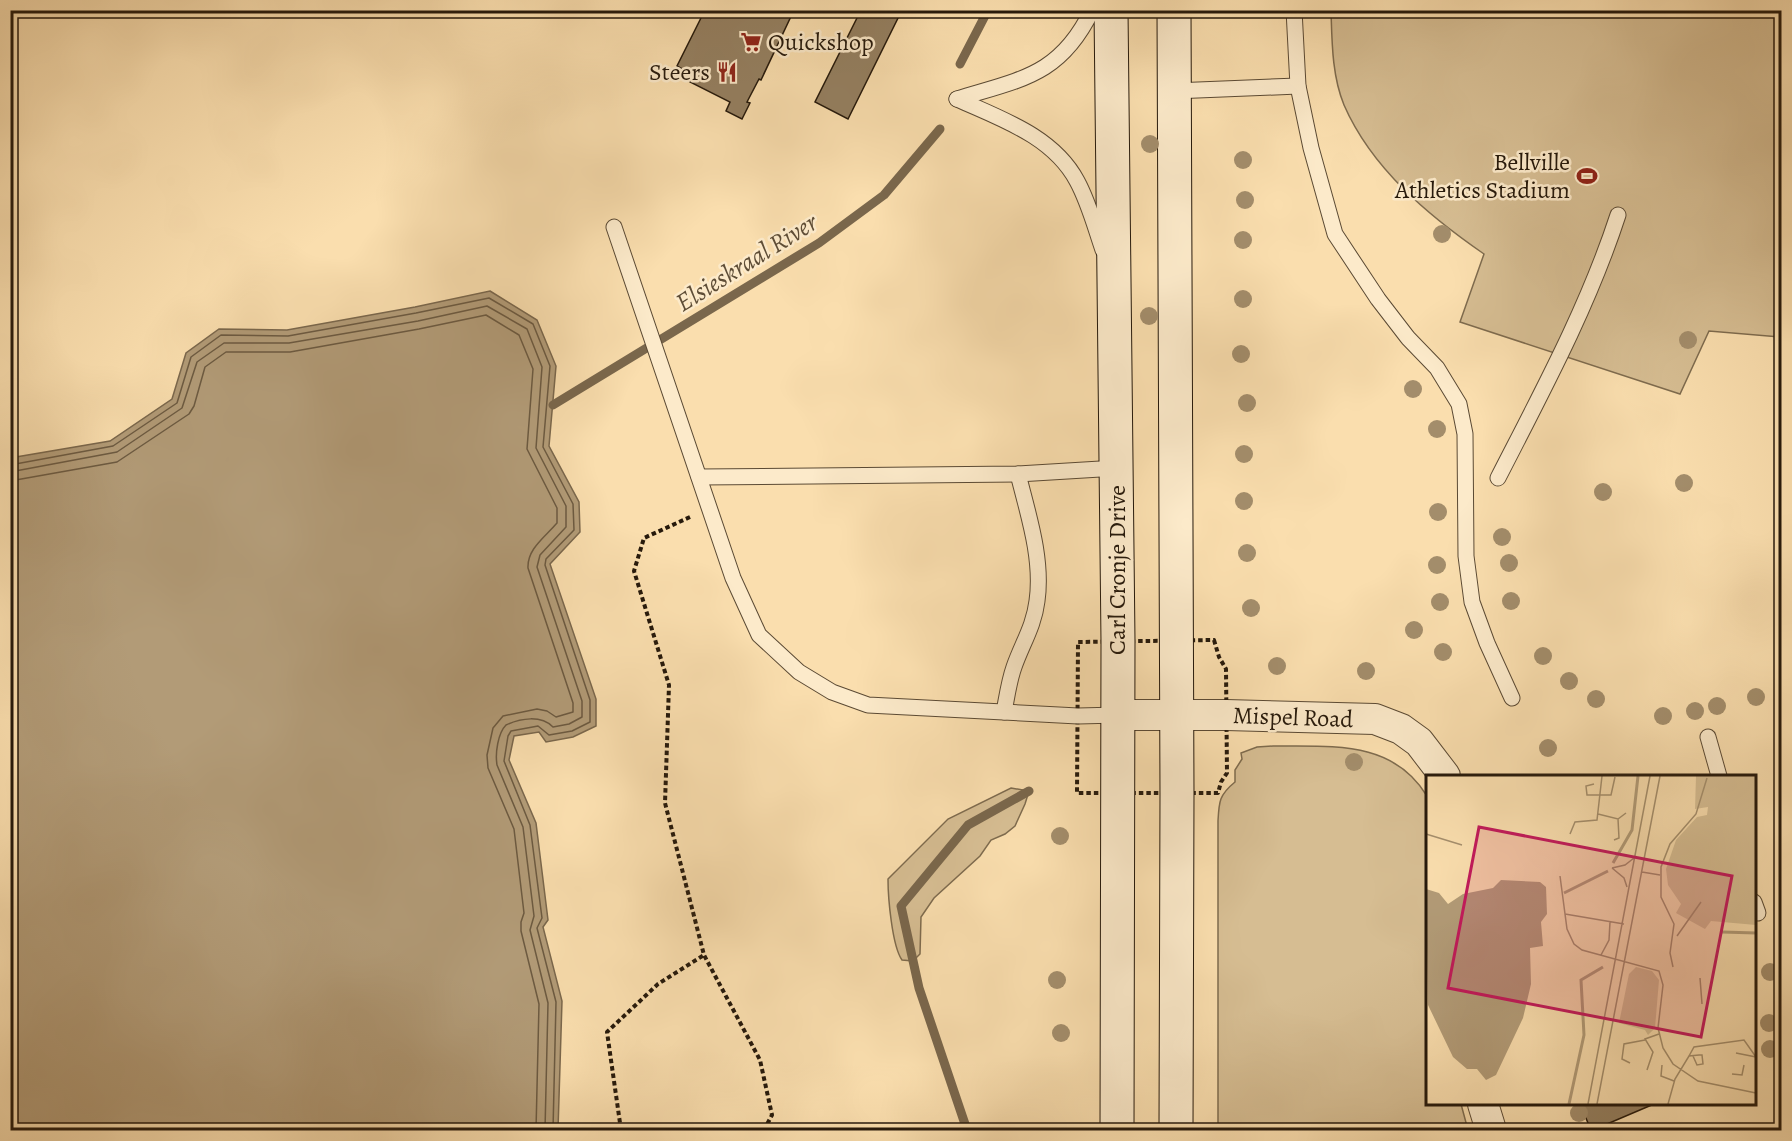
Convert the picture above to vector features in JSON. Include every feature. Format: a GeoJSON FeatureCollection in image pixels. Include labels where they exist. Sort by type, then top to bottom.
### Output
{"type":"FeatureCollection","features":[{"type":"Feature","properties":{"kind":"main road","name":"Carl Cronje Drive"},"geometry":{"type":"LineString","coordinates":[[1111,10],[1117,468],[1117,1131]]}},
{"type":"Feature","properties":{"kind":"main road"},"geometry":{"type":"LineString","coordinates":[[1174,10],[1176,1131]]}},
{"type":"Feature","properties":{"kind":"street","name":"Mispel Road"},"geometry":{"type":"LineString","coordinates":[[1118,715],[1375,719],[1401,729],[1419,742],[1444,775]]}},
{"type":"Feature","properties":{"kind":"street"},"geometry":{"type":"LineString","coordinates":[[1483,1105],[1491,1131]]}},
{"type":"Feature","properties":{"kind":"lane"},"geometry":{"type":"LineString","coordinates":[[1092,10],[1074,43],[1048,66],[1033,75],[957,99],[1023,129],[1054,151],[1067,165],[1084,194],[1115,284]]}},
{"type":"Feature","properties":{"kind":"lane"},"geometry":{"type":"LineString","coordinates":[[1294,10],[1298,86],[1311,148],[1335,234],[1378,299],[1407,338],[1437,368],[1459,404],[1465,434],[1466,556],[1472,602],[1487,643],[1512,698]]}},
{"type":"Feature","properties":{"kind":"lane"},"geometry":{"type":"LineString","coordinates":[[1173,91],[1298,86]]}},
{"type":"Feature","properties":{"kind":"lane"},"geometry":{"type":"LineString","coordinates":[[1498,478],[1574,328],[1603,262],[1618,215]]}},
{"type":"Feature","properties":{"kind":"lane"},"geometry":{"type":"LineString","coordinates":[[614,227],[733,578],[759,635],[799,672],[832,692],[868,705],[1078,716],[1118,715]]}},
{"type":"Feature","properties":{"kind":"lane"},"geometry":{"type":"LineString","coordinates":[[699,477],[1018,474],[1117,468]]}},
{"type":"Feature","properties":{"kind":"lane"},"geometry":{"type":"LineString","coordinates":[[1004,712],[1009,683],[1029,635],[1038,601],[1038,563],[1018,474]]}},
{"type":"Feature","properties":{"kind":"lane"},"geometry":{"type":"LineString","coordinates":[[1708,737],[1718,775]]}},
{"type":"Feature","properties":{"kind":"path"},"geometry":{"type":"LineString","coordinates":[[710,508],[644,538],[634,571],[669,685],[665,803],[704,955],[760,1060],[772,1115],[764,1131]]}},
{"type":"Feature","properties":{"kind":"path"},"geometry":{"type":"LineString","coordinates":[[621,1131],[607,1032],[658,984],[704,955]]}},
{"type":"Feature","properties":{"kind":"shaded area","name":"Bellville Athletics Stadium"},"geometry":{"type":"Polygon","coordinates":[[[1331,11],[1781,11],[1781,337],[1709,331],[1680,394],[1460,322],[1484,254],[1443,224],[1404,189],[1370,150],[1356,128],[1344,105],[1337,82],[1333,59],[1331,11]]]}},
{"type":"Feature","properties":{"kind":"shaded area"},"geometry":{"type":"Polygon","coordinates":[[[1257,747],[1338,747],[1378,755],[1396,764],[1413,778],[1426,795],[1426,1105],[1461,1105],[1468,1130],[1218,1130],[1219,809],[1223,795],[1235,782],[1235,770],[1242,759],[1241,753],[1257,747]]]}},
{"type":"Feature","properties":{"kind":"shaded area"},"geometry":{"type":"Polygon","coordinates":[[[1011,788],[1029,791],[1015,826],[1005,834],[991,840],[980,856],[934,898],[921,917],[920,954],[913,961],[902,960],[893,933],[888,879],[948,819],[1011,788]]]}},
{"type":"Feature","properties":{"kind":"water"},"geometry":{"type":"Polygon","coordinates":[[[490,291],[537,320],[556,366],[549,446],[579,502],[580,532],[550,564],[596,699],[596,726],[573,737],[546,742],[539,732],[514,736],[509,760],[536,823],[548,920],[543,927],[562,1001],[558,1130],[11,1130],[11,460],[16,457],[110,441],[172,399],[186,353],[219,329],[287,330],[490,291]]]}},
{"type":"Feature","properties":{"kind":"building"},"geometry":{"type":"Polygon","coordinates":[[[705,10],[794,10],[761,80],[759,79],[747,102],[750,103],[742,119],[726,111],[730,102],[690,82],[693,75],[677,66],[705,10]]]}},
{"type":"Feature","properties":{"kind":"building"},"geometry":{"type":"Polygon","coordinates":[[[861,10],[902,10],[848,119],[815,102],[861,10]]]}},
{"type":"Feature","properties":{"kind":"building"},"geometry":{"type":"Polygon","coordinates":[[[1580,1105],[1652,1105],[1593,1130],[1580,1105]]]}},
{"type":"Feature","properties":{"kind":"waterway","name":"Elsieskraal River"},"geometry":{"type":"LineString","coordinates":[[960,64],[988,10]]}},
{"type":"Feature","properties":{"kind":"waterway","name":"Elsieskraal River"},"geometry":{"type":"LineString","coordinates":[[553,405],[819,243],[884,195],[940,129]]}},
{"type":"Feature","properties":{"kind":"waterway"},"geometry":{"type":"LineString","coordinates":[[967,1130],[919,988],[901,906],[968,825],[1029,791]]}},
{"type":"Feature","properties":{"kind":"place","name":"Quickshop"},"geometry":{"type":"Point","coordinates":[751,42]}},
{"type":"Feature","properties":{"kind":"place","name":"Steers"},"geometry":{"type":"Point","coordinates":[727,72]}},
{"type":"Feature","properties":{"kind":"place","name":"Bellville Athletics Stadium"},"geometry":{"type":"Point","coordinates":[1587,176]}}]}
